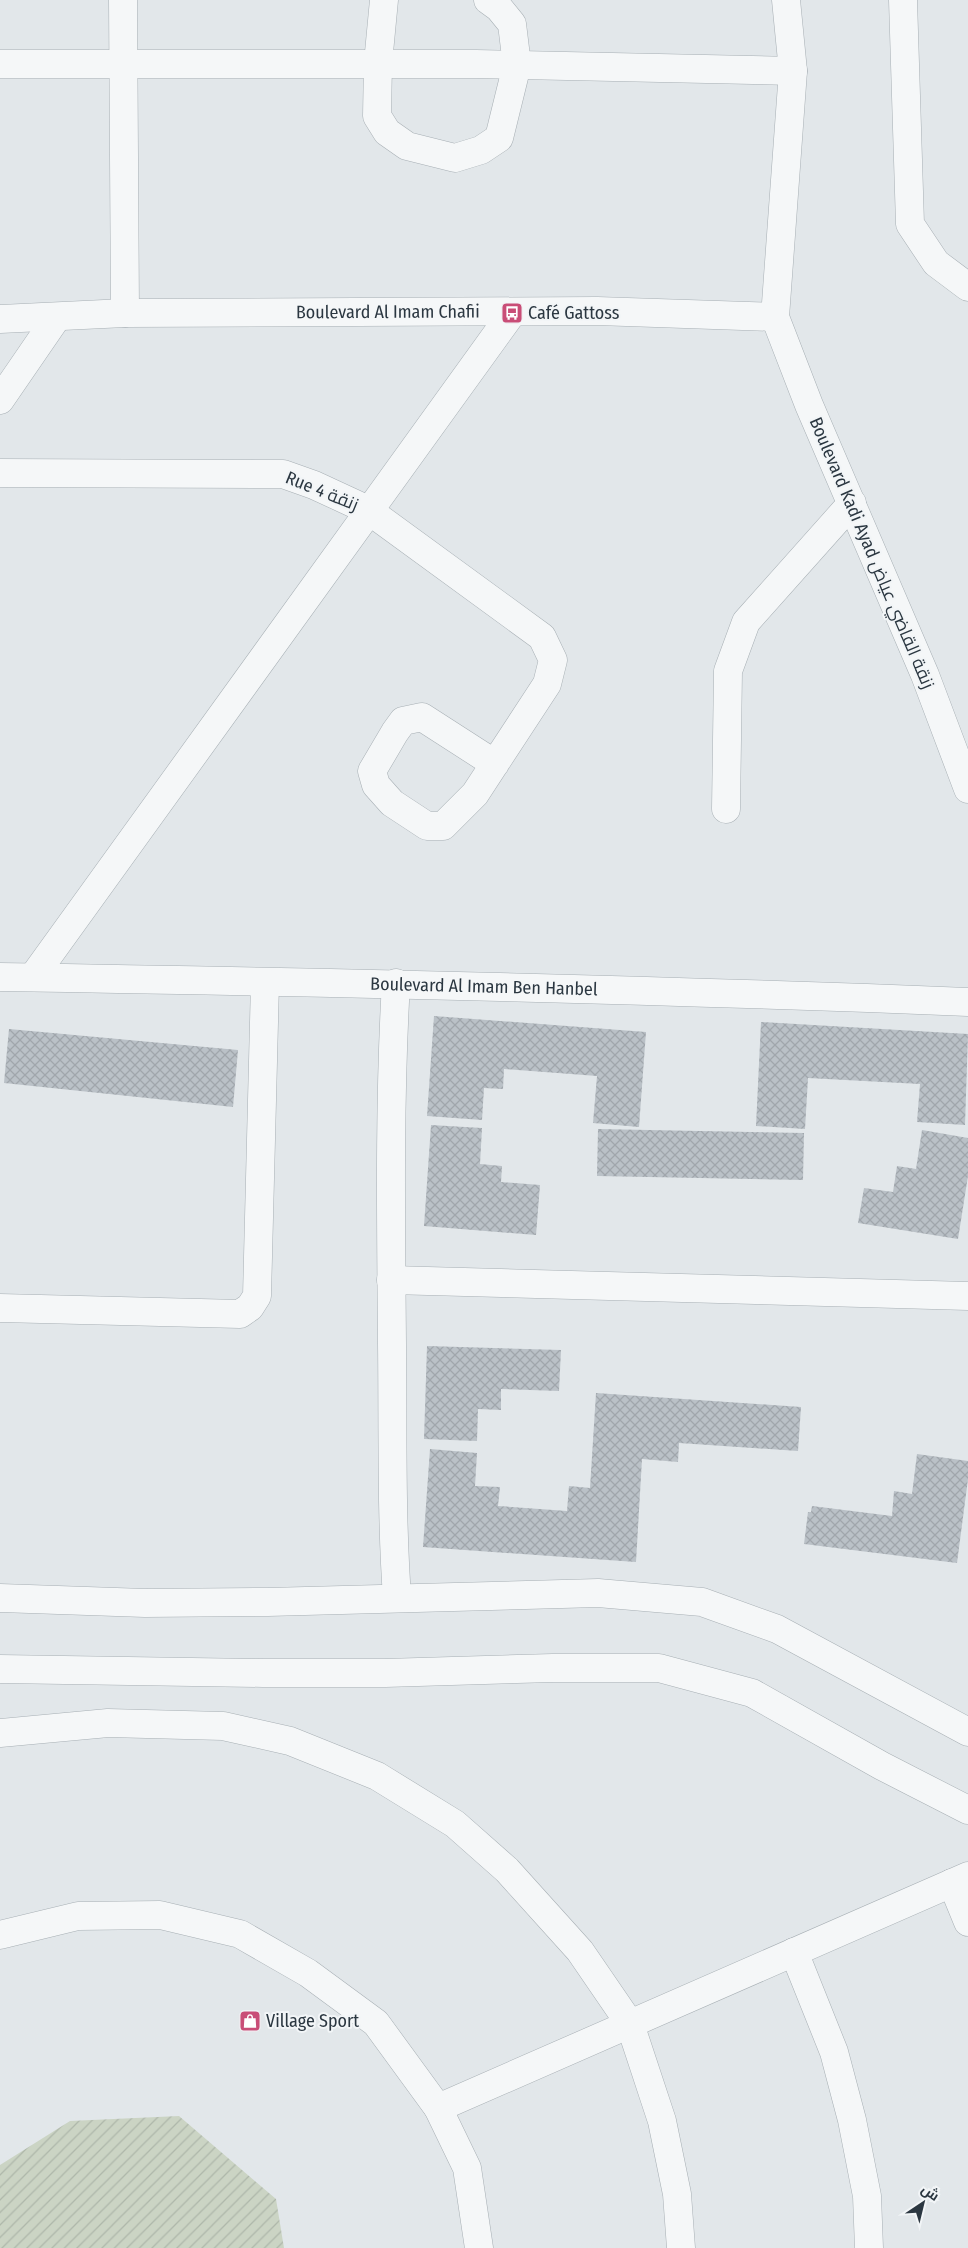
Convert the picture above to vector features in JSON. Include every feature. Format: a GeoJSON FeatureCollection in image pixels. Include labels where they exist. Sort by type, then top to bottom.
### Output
{"type":"FeatureCollection","features":[{"type":"Feature","properties":{"kind":"street"},"geometry":{"type":"LineString","coordinates":[[123,0],[125,64],[124,313]]}},
{"type":"Feature","properties":{"kind":"street"},"geometry":{"type":"LineString","coordinates":[[384,0],[378,64],[378,116],[387,132],[407,146],[455,158],[481,150],[499,138],[517,65],[512,24],[499,8],[488,0]]}},
{"type":"Feature","properties":{"kind":"street"},"geometry":{"type":"LineString","coordinates":[[775,318],[793,71],[786,0]]}},
{"type":"Feature","properties":{"kind":"street"},"geometry":{"type":"LineString","coordinates":[[903,0],[910,224],[936,263],[968,287]]}},
{"type":"Feature","properties":{"kind":"street"},"geometry":{"type":"LineString","coordinates":[[0,64],[517,65],[793,71]]}},
{"type":"Feature","properties":{"kind":"street","name":"Boulevard Al Imam Chafii"},"geometry":{"type":"LineString","coordinates":[[0,319],[124,313],[512,313],[597,311],[775,318]]}},
{"type":"Feature","properties":{"kind":"street"},"geometry":{"type":"LineString","coordinates":[[33,977],[368,510],[512,313]]}},
{"type":"Feature","properties":{"kind":"street"},"geometry":{"type":"LineString","coordinates":[[0,400],[57,317]]}},
{"type":"Feature","properties":{"kind":"street","name":"Boulevard Kadi Ayad زنقة القاضي عياض"},"geometry":{"type":"LineString","coordinates":[[775,318],[809,405],[926,675],[968,789]]}},
{"type":"Feature","properties":{"kind":"street","name":"Rue 4 زنقة"},"geometry":{"type":"LineString","coordinates":[[0,473],[283,474],[314,485],[368,510],[542,636],[553,660],[547,684],[495,764]]}},
{"type":"Feature","properties":{"kind":"street"},"geometry":{"type":"LineString","coordinates":[[726,809],[728,671],[746,622],[852,503]]}},
{"type":"Feature","properties":{"kind":"street","name":"Boulevard Al Imam Ben Hanbel"},"geometry":{"type":"LineString","coordinates":[[0,976],[736,992],[968,1002]]}},
{"type":"Feature","properties":{"kind":"street"},"geometry":{"type":"LineString","coordinates":[[0,1308],[240,1314],[250,1307],[257,1296],[265,983]]}},
{"type":"Feature","properties":{"kind":"street"},"geometry":{"type":"LineString","coordinates":[[396,984],[391,1280],[394,1551],[397,1597]]}},
{"type":"Feature","properties":{"kind":"street"},"geometry":{"type":"LineString","coordinates":[[391,1280],[968,1296]]}},
{"type":"Feature","properties":{"kind":"street"},"geometry":{"type":"LineString","coordinates":[[0,1598],[145,1603],[598,1593],[702,1602],[777,1629],[968,1732]]}},
{"type":"Feature","properties":{"kind":"street"},"geometry":{"type":"LineString","coordinates":[[0,1669],[385,1673],[553,1668],[659,1668],[752,1693],[882,1766],[968,1810]]}},
{"type":"Feature","properties":{"kind":"street"},"geometry":{"type":"LineString","coordinates":[[0,1733],[108,1723],[222,1726],[290,1741],[376,1776],[455,1824],[508,1870],[580,1951],[630,2024],[662,2121],[677,2194],[681,2248]]}},
{"type":"Feature","properties":{"kind":"street"},"geometry":{"type":"LineString","coordinates":[[438,2108],[960,1880],[968,1922]]}},
{"type":"Feature","properties":{"kind":"street"},"geometry":{"type":"LineString","coordinates":[[0,1935],[78,1916],[160,1916],[240,1934],[308,1973],[376,2023],[438,2108],[467,2168],[479,2248]]}},
{"type":"Feature","properties":{"kind":"street"},"geometry":{"type":"LineString","coordinates":[[794,1952],[834,2052],[852,2120],[867,2196],[869,2248]]}},
{"type":"Feature","properties":{"kind":"green space"},"geometry":{"type":"Polygon","coordinates":[[[179,2116],[276,2199],[284,2248],[0,2248],[0,2165],[70,2121],[179,2116]]]}},
{"type":"Feature","properties":{"kind":"building"},"geometry":{"type":"Polygon","coordinates":[[[434,1016],[646,1032],[639,1127],[593,1123],[597,1076],[504,1069],[503,1089],[484,1088],[482,1120],[427,1116],[434,1016]]]}},
{"type":"Feature","properties":{"kind":"building"},"geometry":{"type":"Polygon","coordinates":[[[761,1022],[968,1034],[965,1125],[917,1122],[920,1084],[808,1078],[805,1129],[756,1126],[761,1022]]]}},
{"type":"Feature","properties":{"kind":"building"},"geometry":{"type":"Polygon","coordinates":[[[9,1029],[238,1050],[233,1107],[4,1083],[9,1029]]]}},
{"type":"Feature","properties":{"kind":"building"},"geometry":{"type":"Polygon","coordinates":[[[431,1125],[482,1128],[480,1164],[502,1166],[501,1182],[540,1185],[536,1235],[424,1226],[431,1125]]]}},
{"type":"Feature","properties":{"kind":"building"},"geometry":{"type":"Polygon","coordinates":[[[598,1129],[804,1133],[803,1180],[597,1176],[598,1129]]]}},
{"type":"Feature","properties":{"kind":"building"},"geometry":{"type":"Polygon","coordinates":[[[922,1130],[968,1138],[968,1176],[958,1239],[858,1223],[864,1188],[893,1192],[897,1166],[916,1169],[922,1130]]]}},
{"type":"Feature","properties":{"kind":"building"},"geometry":{"type":"Polygon","coordinates":[[[427,1346],[561,1350],[559,1391],[501,1389],[501,1410],[478,1409],[477,1441],[424,1439],[427,1346]]]}},
{"type":"Feature","properties":{"kind":"building"},"geometry":{"type":"Polygon","coordinates":[[[596,1393],[801,1407],[798,1451],[679,1443],[678,1462],[642,1459],[636,1562],[423,1547],[430,1449],[477,1453],[475,1486],[500,1487],[498,1506],[567,1511],[569,1486],[590,1488],[596,1393]]]}},
{"type":"Feature","properties":{"kind":"building"},"geometry":{"type":"Polygon","coordinates":[[[917,1454],[968,1461],[968,1479],[957,1563],[804,1544],[808,1512],[811,1512],[812,1506],[892,1516],[894,1491],[912,1494],[917,1454]]]}},
{"type":"Feature","properties":{"kind":"place","name":"Café Gattoss"},"geometry":{"type":"Point","coordinates":[512,313]}},
{"type":"Feature","properties":{"kind":"place","name":"Village Sport"},"geometry":{"type":"Point","coordinates":[250,2021]}}]}
